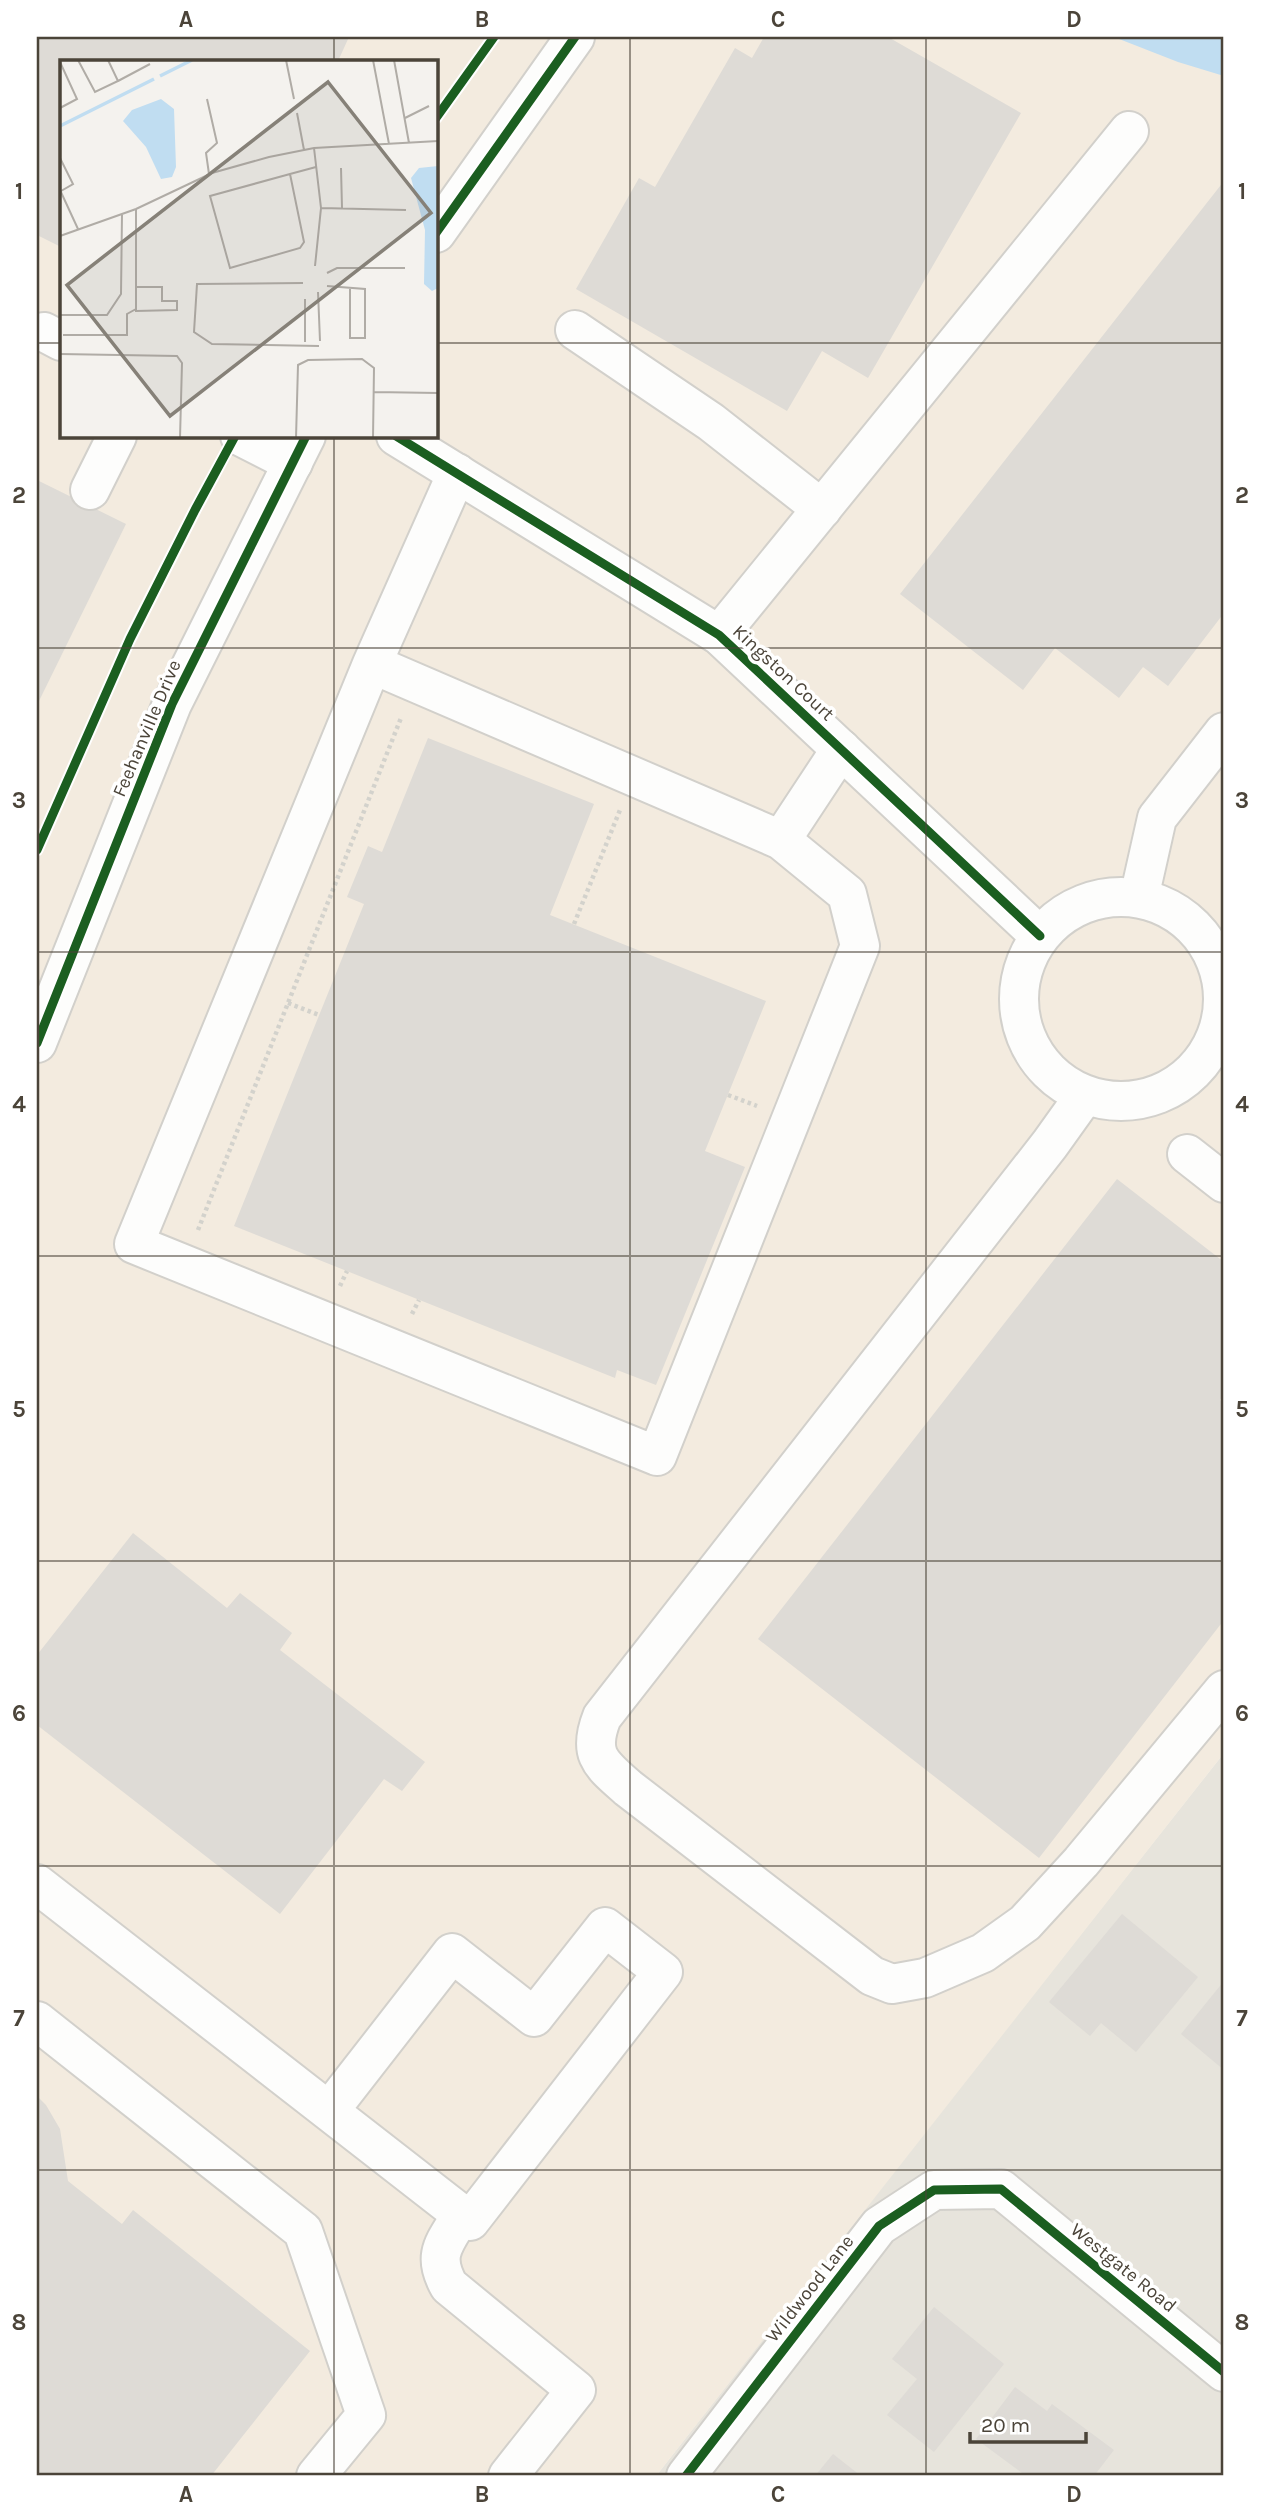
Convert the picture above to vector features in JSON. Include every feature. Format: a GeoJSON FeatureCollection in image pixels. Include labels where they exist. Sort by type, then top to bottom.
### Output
{"type":"FeatureCollection","features":[{"type":"Feature","properties":{"kind":"street"},"geometry":{"type":"LineString","coordinates":[[438,230],[575,37]]}},
{"type":"Feature","properties":{"kind":"street"},"geometry":{"type":"LineString","coordinates":[[719,635],[1129,131]]}},
{"type":"Feature","properties":{"kind":"street"},"geometry":{"type":"LineString","coordinates":[[575,330],[711,422],[822,509]]}},
{"type":"Feature","properties":{"kind":"street"},"geometry":{"type":"LineString","coordinates":[[90,490],[116,438]]}},
{"type":"Feature","properties":{"kind":"street"},"geometry":{"type":"LineString","coordinates":[[249,438],[299,449]]}},
{"type":"Feature","properties":{"kind":"street","name":"Kingston Court"},"geometry":{"type":"LineString","coordinates":[[400,438],[719,635],[1040,936]]}},
{"type":"Feature","properties":{"kind":"street","name":"Feehanville Drive"},"geometry":{"type":"LineString","coordinates":[[37,1043],[172,704],[299,449]]}},
{"type":"Feature","properties":{"kind":"street"},"geometry":{"type":"LineString","coordinates":[[372,664],[781,840],[848,894],[860,946],[657,1456],[134,1244],[372,664],[457,473]]}},
{"type":"Feature","properties":{"kind":"street"},"geometry":{"type":"LineString","coordinates":[[1139,898],[1157,818],[1224,732]]}},
{"type":"Feature","properties":{"kind":"street"},"geometry":{"type":"LineString","coordinates":[[781,840],[841,749]]}},
{"type":"Feature","properties":{"kind":"street"},"geometry":{"type":"LineString","coordinates":[[1111,897],[1139,898],[1172,909],[1198,931],[1220,957],[1222,1016],[1219,1046],[1173,1087],[1145,1098],[1115,1101],[1085,1095],[1057,1080],[1035,1056],[1022,1027],[1018,996],[1024,964],[1040,936],[1059,916],[1084,903],[1111,897]]}},
{"type":"Feature","properties":{"kind":"street"},"geometry":{"type":"LineString","coordinates":[[1085,1095],[602,1717],[596,1734],[595,1753],[605,1768],[628,1788],[872,1976],[892,1984],[925,1978],[983,1953],[1025,1923],[1081,1862],[1224,1690]]}},
{"type":"Feature","properties":{"kind":"street"},"geometry":{"type":"LineString","coordinates":[[1187,1154],[1224,1183]]}},
{"type":"Feature","properties":{"kind":"street"},"geometry":{"type":"LineString","coordinates":[[37,1884],[470,2221],[663,1972],[605,1927],[534,2017],[452,1953],[329,2111]]}},
{"type":"Feature","properties":{"kind":"street"},"geometry":{"type":"LineString","coordinates":[[37,2021],[303,2231],[366,2415],[316,2476]]}},
{"type":"Feature","properties":{"kind":"street","name":"Westgate Road"},"geometry":{"type":"LineString","coordinates":[[1001,2189],[1224,2372]]}},
{"type":"Feature","properties":{"kind":"street","name":"Wildwood Lane"},"geometry":{"type":"LineString","coordinates":[[686,2476],[879,2226],[934,2190],[1001,2189]]}},
{"type":"Feature","properties":{"kind":"street"},"geometry":{"type":"LineString","coordinates":[[462,2214],[440,2252],[440,2270],[449,2286],[576,2390],[508,2476]]}},
{"type":"Feature","properties":{"kind":"path"},"geometry":{"type":"LineString","coordinates":[[198,1231],[401,716]]}},
{"type":"Feature","properties":{"kind":"path"},"geometry":{"type":"LineString","coordinates":[[574,924],[623,802]]}},
{"type":"Feature","properties":{"kind":"path"},"geometry":{"type":"LineString","coordinates":[[288,1003],[319,1015]]}},
{"type":"Feature","properties":{"kind":"shaded area"},"geometry":{"type":"Polygon","coordinates":[[[37,37],[1224,37],[1224,1753],[656,2476],[37,2476],[37,37]]]}},
{"type":"Feature","properties":{"kind":"shaded area"},"geometry":{"type":"Polygon","coordinates":[[[1224,1753],[1224,2476],[656,2476],[947,2104],[1224,1753]]]}},
{"type":"Feature","properties":{"kind":"water"},"geometry":{"type":"Polygon","coordinates":[[[1114,37],[1224,37],[1224,76],[1178,62],[1114,37]]]}},
{"type":"Feature","properties":{"kind":"building"},"geometry":{"type":"Polygon","coordinates":[[[37,37],[349,37],[338,60],[60,60],[60,246],[37,235],[37,37]]]}},
{"type":"Feature","properties":{"kind":"building"},"geometry":{"type":"Polygon","coordinates":[[[764,37],[888,37],[1021,113],[868,378],[822,351],[787,411],[576,289],[639,178],[655,187],[735,48],[752,58],[764,37]]]}},
{"type":"Feature","properties":{"kind":"building"},"geometry":{"type":"Polygon","coordinates":[[[1224,181],[1224,613],[1168,686],[1143,667],[1119,698],[1055,648],[1023,690],[900,594],[1224,181]]]}},
{"type":"Feature","properties":{"kind":"building"},"geometry":{"type":"Polygon","coordinates":[[[37,480],[126,524],[37,705],[37,480]]]}},
{"type":"Feature","properties":{"kind":"building"},"geometry":{"type":"Polygon","coordinates":[[[428,738],[594,804],[550,915],[766,1001],[705,1151],[745,1167],[656,1385],[617,1370],[615,1378],[234,1226],[364,904],[347,897],[368,846],[382,852],[428,738]]]}},
{"type":"Feature","properties":{"kind":"building"},"geometry":{"type":"Polygon","coordinates":[[[1117,1179],[1224,1262],[1224,1394],[1220,1400],[1224,1403],[1224,1620],[1039,1858],[758,1639],[1117,1179]]]}},
{"type":"Feature","properties":{"kind":"building"},"geometry":{"type":"Polygon","coordinates":[[[133,1533],[227,1608],[240,1593],[292,1633],[280,1650],[425,1762],[402,1791],[384,1779],[280,1914],[37,1725],[37,1655],[133,1533]]]}},
{"type":"Feature","properties":{"kind":"building"},"geometry":{"type":"Polygon","coordinates":[[[1122,1914],[1198,1977],[1136,2052],[1101,2023],[1090,2036],[1049,2002],[1122,1914]]]}},
{"type":"Feature","properties":{"kind":"building"},"geometry":{"type":"Polygon","coordinates":[[[1224,1981],[1224,2070],[1181,2034],[1224,1981]]]}},
{"type":"Feature","properties":{"kind":"building"},"geometry":{"type":"Polygon","coordinates":[[[37,2096],[46,2105],[60,2129],[68,2181],[122,2224],[133,2210],[310,2351],[211,2476],[37,2476],[37,2096]]]}},
{"type":"Feature","properties":{"kind":"building"},"geometry":{"type":"Polygon","coordinates":[[[934,2307],[1004,2364],[934,2452],[887,2415],[917,2379],[892,2359],[934,2307]]]}},
{"type":"Feature","properties":{"kind":"building"},"geometry":{"type":"Polygon","coordinates":[[[1015,2387],[1047,2411],[1052,2404],[1114,2450],[1094,2476],[1026,2476],[976,2439],[1015,2387]]]}},
{"type":"Feature","properties":{"kind":"building"},"geometry":{"type":"Polygon","coordinates":[[[833,2454],[861,2476],[815,2476],[833,2454]]]}},
{"type":"Feature","properties":{"kind":"cycle path"},"geometry":{"type":"LineString","coordinates":[[438,115],[494,37]]}},
{"type":"Feature","properties":{"kind":"cycle path"},"geometry":{"type":"LineString","coordinates":[[438,230],[575,37]]}},
{"type":"Feature","properties":{"kind":"cycle path"},"geometry":{"type":"LineString","coordinates":[[37,850],[130,639],[234,438]]}},
{"type":"Feature","properties":{"kind":"cycle path"},"geometry":{"type":"LineString","coordinates":[[37,1043],[172,704],[305,438]]}},
{"type":"Feature","properties":{"kind":"cycle path"},"geometry":{"type":"LineString","coordinates":[[399,438],[719,635],[1040,936]]}},
{"type":"Feature","properties":{"kind":"cycle path"},"geometry":{"type":"LineString","coordinates":[[686,2476],[879,2226],[934,2190],[1001,2189],[1224,2372]]}}]}
